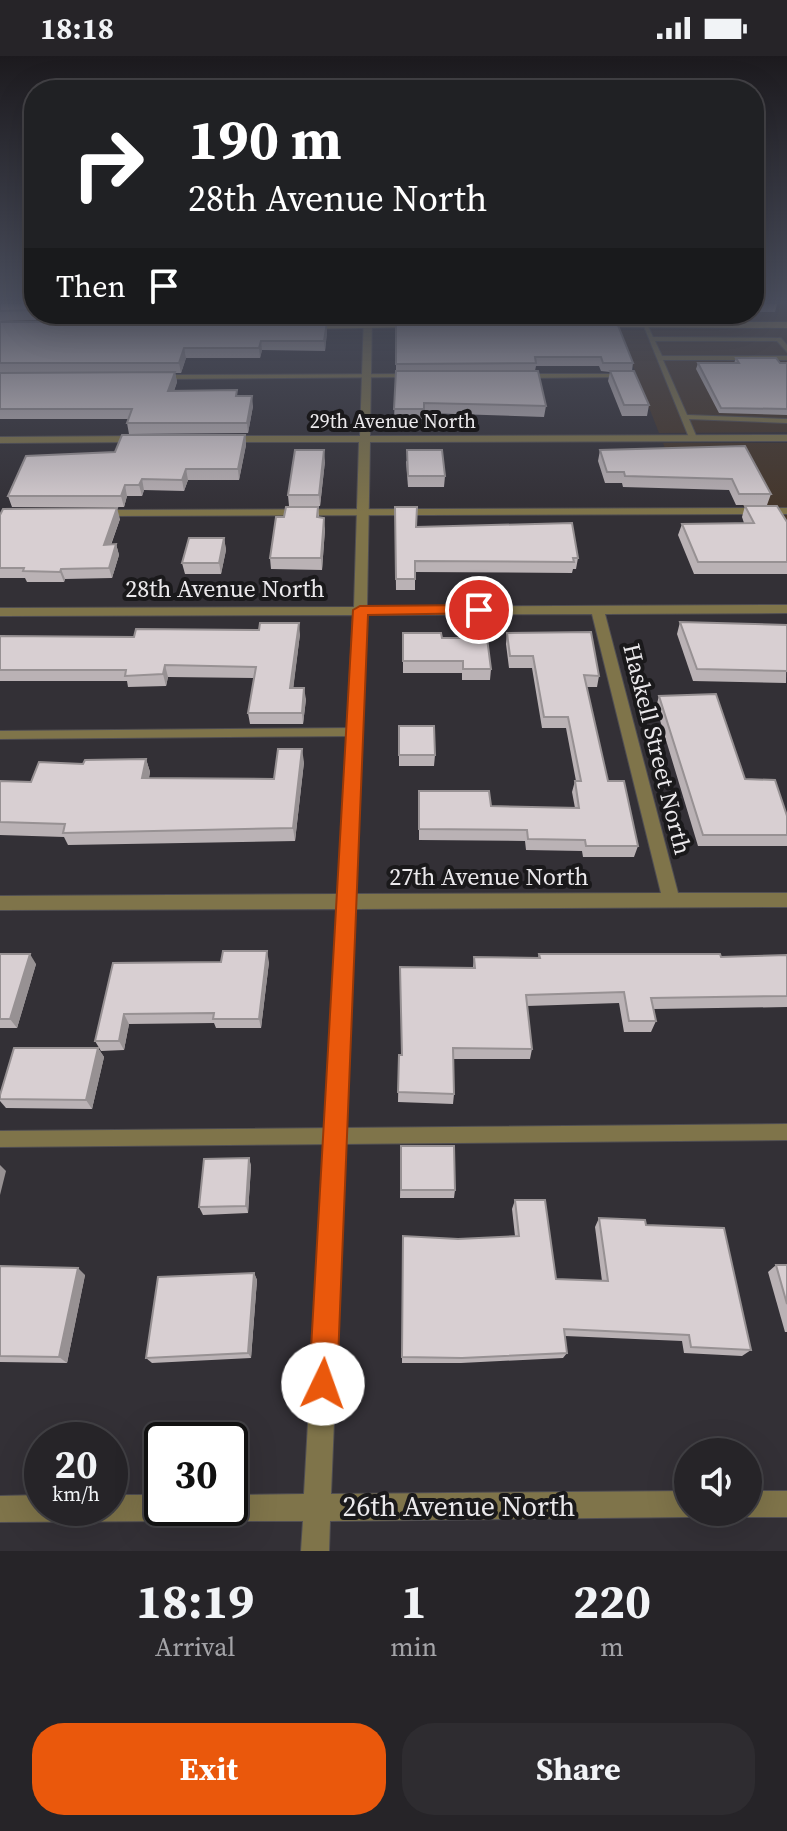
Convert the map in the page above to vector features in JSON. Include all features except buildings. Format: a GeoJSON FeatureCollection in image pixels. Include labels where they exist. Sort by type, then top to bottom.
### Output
{"type":"FeatureCollection","features":[{"type":"Feature","properties":{"kind":"street"},"geometry":{"type":"LineString","coordinates":[[315,1551],[355,732],[369,373]]}},
{"type":"Feature","properties":{"kind":"street","name":"29th Avenue North"},"geometry":{"type":"LineString","coordinates":[[206,439],[693,438],[785,441]]}},
{"type":"Feature","properties":{"kind":"street"},"geometry":{"type":"LineString","coordinates":[[0,440],[158,439]]}},
{"type":"Feature","properties":{"kind":"street","name":"Haskell Street North"},"geometry":{"type":"LineString","coordinates":[[597,609],[671,900]]}},
{"type":"Feature","properties":{"kind":"street","name":"28th Avenue North"},"geometry":{"type":"LineString","coordinates":[[0,612],[787,609]]}},
{"type":"Feature","properties":{"kind":"street","name":"27th Avenue North"},"geometry":{"type":"LineString","coordinates":[[0,903],[787,900]]}},
{"type":"Feature","properties":{"kind":"street","name":"26th Avenue North"},"geometry":{"type":"LineString","coordinates":[[248,1508],[674,1504]]}},
{"type":"Feature","properties":{"kind":"street"},"geometry":{"type":"LineString","coordinates":[[762,1504],[787,1504]]}},
{"type":"Feature","properties":{"kind":"street"},"geometry":{"type":"LineString","coordinates":[[0,1509],[144,1508]]}},
{"type":"Feature","properties":{"kind":"lane"},"geometry":{"type":"LineString","coordinates":[[665,373],[693,438]]}},
{"type":"Feature","properties":{"kind":"lane"},"geometry":{"type":"LineString","coordinates":[[154,377],[415,376]]}},
{"type":"Feature","properties":{"kind":"lane"},"geometry":{"type":"LineString","coordinates":[[508,376],[632,376]]}},
{"type":"Feature","properties":{"kind":"lane"},"geometry":{"type":"LineString","coordinates":[[684,417],[787,421]]}},
{"type":"Feature","properties":{"kind":"lane"},"geometry":{"type":"LineString","coordinates":[[95,513],[787,511]]}},
{"type":"Feature","properties":{"kind":"lane"},"geometry":{"type":"LineString","coordinates":[[0,735],[355,732]]}},
{"type":"Feature","properties":{"kind":"lane"},"geometry":{"type":"LineString","coordinates":[[0,1139],[787,1132]]}},
{"type":"Feature","properties":{"kind":"shaded area"},"geometry":{"type":"Polygon","coordinates":[[[636,373],[787,373],[787,432],[659,433],[636,373]]]}},
{"type":"Feature","properties":{"kind":"shaded area"},"geometry":{"type":"Polygon","coordinates":[[[663,443],[787,443],[787,526],[753,525],[718,456],[667,454],[663,443]]]}},
{"type":"Feature","properties":{"kind":"route"},"geometry":{"type":"LineString","coordinates":[[323,1384],[360,610],[479,610]]}}]}
